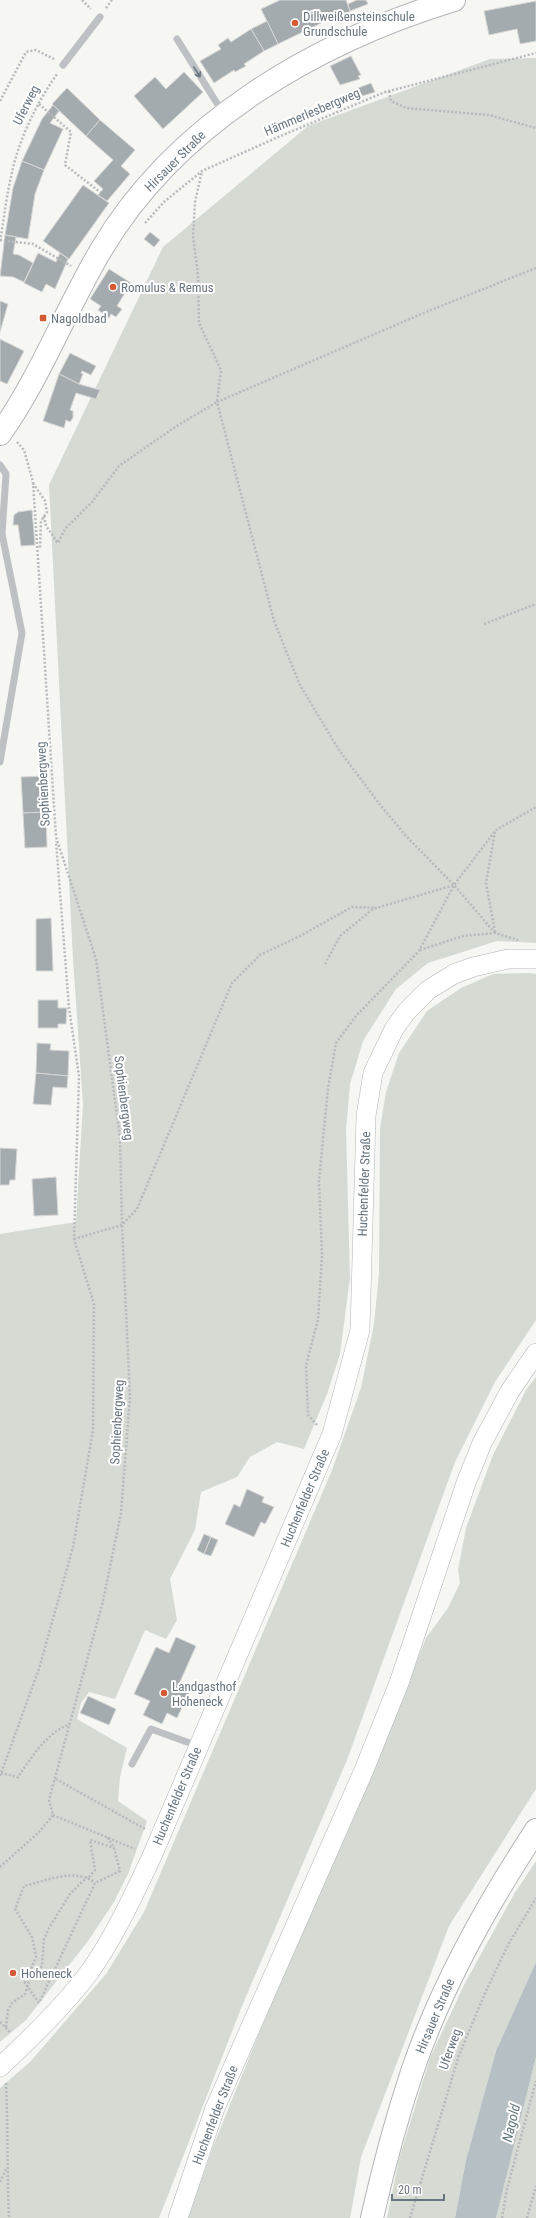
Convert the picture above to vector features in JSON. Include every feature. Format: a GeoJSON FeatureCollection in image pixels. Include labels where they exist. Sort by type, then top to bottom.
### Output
{"type":"FeatureCollection","features":[{"type":"Feature","properties":{"kind":"main road","name":"Hirsauer Straße"},"geometry":{"type":"LineString","coordinates":[[2,431],[28,387],[87,275],[119,222],[149,185],[198,136],[254,93],[306,61],[411,14],[454,0]]}},
{"type":"Feature","properties":{"kind":"main road","name":"Huchenfelder Straße"},"geometry":{"type":"LineString","coordinates":[[3,2072],[88,1973],[130,1902],[159,1838],[332,1434],[360,1330],[366,1116],[373,1073],[394,1029],[407,1011],[428,990],[454,974],[473,967],[508,959],[536,959]]}},
{"type":"Feature","properties":{"kind":"main road","name":"Huchenfelder Straße"},"geometry":{"type":"LineString","coordinates":[[178,2218],[215,2108],[364,1770],[399,1684],[466,1483],[482,1443],[510,1391],[536,1353]]}},
{"type":"Feature","properties":{"kind":"main road","name":"Hirsauer Straße"},"geometry":{"type":"LineString","coordinates":[[372,2218],[397,2119],[412,2071],[432,2020],[472,1934],[510,1869],[536,1830]]}},
{"type":"Feature","properties":{"kind":"lane"},"geometry":{"type":"LineString","coordinates":[[63,65],[100,17]]}},
{"type":"Feature","properties":{"kind":"lane"},"geometry":{"type":"LineString","coordinates":[[177,39],[224,115]]}},
{"type":"Feature","properties":{"kind":"lane"},"geometry":{"type":"LineString","coordinates":[[0,466],[6,474],[2,534],[22,633],[0,762]]}},
{"type":"Feature","properties":{"kind":"lane"},"geometry":{"type":"LineString","coordinates":[[132,1764],[150,1729],[198,1746]]}},
{"type":"Feature","properties":{"kind":"path"},"geometry":{"type":"LineString","coordinates":[[82,0],[88,6]]}},
{"type":"Feature","properties":{"kind":"path"},"geometry":{"type":"LineString","coordinates":[[0,101],[26,52],[36,50],[51,56],[63,65]]}},
{"type":"Feature","properties":{"kind":"path","name":"Hämmerlesbergweg"},"geometry":{"type":"LineString","coordinates":[[144,224],[164,202],[202,171],[389,91],[536,53]]}},
{"type":"Feature","properties":{"kind":"path","name":"Uferweg"},"geometry":{"type":"LineString","coordinates":[[0,240],[11,176],[18,152],[39,104],[63,65]]}},
{"type":"Feature","properties":{"kind":"path"},"geometry":{"type":"LineString","coordinates":[[389,91],[391,102],[406,108],[489,115],[536,128]]}},
{"type":"Feature","properties":{"kind":"path"},"geometry":{"type":"LineString","coordinates":[[39,104],[71,132],[65,165],[100,192]]}},
{"type":"Feature","properties":{"kind":"path"},"geometry":{"type":"LineString","coordinates":[[202,171],[195,202],[193,236],[198,275],[199,323],[221,370],[217,402],[274,621],[300,685],[339,750],[381,806],[406,836],[454,885],[495,933]]}},
{"type":"Feature","properties":{"kind":"path"},"geometry":{"type":"LineString","coordinates":[[0,240],[33,244],[87,275]]}},
{"type":"Feature","properties":{"kind":"path"},"geometry":{"type":"LineString","coordinates":[[44,516],[46,526],[58,543],[65,529],[92,502],[119,466],[175,427],[217,402],[426,312],[536,268]]}},
{"type":"Feature","properties":{"kind":"path","name":"Sophienbergweg"},"geometry":{"type":"LineString","coordinates":[[2,431],[24,450],[33,482],[56,836],[96,959],[120,1138],[122,1225],[130,1397],[121,1513],[103,1601],[71,1724],[49,1800],[53,1815]]}},
{"type":"Feature","properties":{"kind":"path"},"geometry":{"type":"LineString","coordinates":[[33,482],[45,501],[47,512],[41,521],[39,562]]}},
{"type":"Feature","properties":{"kind":"path"},"geometry":{"type":"LineString","coordinates":[[484,624],[536,604]]}},
{"type":"Feature","properties":{"kind":"path"},"geometry":{"type":"LineString","coordinates":[[320,1430],[308,1415],[306,1365],[318,1320],[322,1256],[319,1180],[328,1088],[336,1043],[356,1016],[420,951],[454,885],[496,830],[536,806]]}},
{"type":"Feature","properties":{"kind":"path"},"geometry":{"type":"LineString","coordinates":[[495,933],[486,883],[496,830]]}},
{"type":"Feature","properties":{"kind":"path"},"geometry":{"type":"LineString","coordinates":[[56,836],[70,1008],[79,1076],[74,1240],[94,1304],[93,1430],[73,1547],[39,1669],[1,1774],[18,1778],[38,1749],[60,1727],[71,1724]]}},
{"type":"Feature","properties":{"kind":"path"},"geometry":{"type":"LineString","coordinates":[[74,1240],[122,1225],[137,1209],[232,984],[260,955],[302,935],[352,907],[377,908],[454,885]]}},
{"type":"Feature","properties":{"kind":"path"},"geometry":{"type":"LineString","coordinates":[[324,964],[340,936],[377,908]]}},
{"type":"Feature","properties":{"kind":"path"},"geometry":{"type":"LineString","coordinates":[[420,951],[463,936],[495,933],[523,940]]}},
{"type":"Feature","properties":{"kind":"path"},"geometry":{"type":"LineString","coordinates":[[56,1779],[159,1838]]}},
{"type":"Feature","properties":{"kind":"path"},"geometry":{"type":"LineString","coordinates":[[0,1867],[39,1832],[53,1815],[139,1850]]}},
{"type":"Feature","properties":{"kind":"path"},"geometry":{"type":"LineString","coordinates":[[36,2010],[96,1883],[120,1871],[114,1848],[107,1837]]}},
{"type":"Feature","properties":{"kind":"path"},"geometry":{"type":"LineString","coordinates":[[6,2028],[8,2010],[12,2003],[25,1994],[30,1982],[42,1966],[44,1939],[49,1928],[70,1894],[95,1870],[90,1840],[114,1848]]}},
{"type":"Feature","properties":{"kind":"path"},"geometry":{"type":"LineString","coordinates":[[39,2003],[25,1983],[36,1957],[32,1937],[15,1909],[24,1886],[68,1875],[88,1877],[96,1883]]}},
{"type":"Feature","properties":{"kind":"path","name":"Uferweg"},"geometry":{"type":"LineString","coordinates":[[410,2218],[459,2055],[486,1991],[508,1945],[536,1898]]}},
{"type":"Feature","properties":{"kind":"path"},"geometry":{"type":"LineString","coordinates":[[3,2072],[8,2140],[6,2169],[9,2218]]}},
{"type":"Feature","properties":{"kind":"path"},"geometry":{"type":"LineString","coordinates":[[502,2218],[536,2081]]}},
{"type":"Feature","properties":{"kind":"path"},"geometry":{"type":"LineString","coordinates":[[0,2182],[6,2169]]}},
{"type":"Feature","properties":{"kind":"path"},"geometry":{"type":"LineString","coordinates":[[527,2218],[536,2186]]}},
{"type":"Feature","properties":{"kind":"shaded area"},"geometry":{"type":"Polygon","coordinates":[[[536,58],[536,943],[497,941],[428,963],[396,989],[363,1041],[350,1084],[346,1130],[350,1278],[340,1354],[327,1394],[304,1449],[277,1442],[250,1457],[237,1477],[201,1492],[195,1530],[170,1579],[177,1620],[166,1639],[145,1630],[115,1699],[89,1692],[81,1703],[77,1719],[127,1748],[120,1777],[118,1801],[147,1821],[128,1874],[114,1902],[88,1941],[26,2020],[0,2042],[0,1234],[76,1222],[83,1104],[73,959],[49,485],[163,247],[308,126],[490,59],[536,58]]]}},
{"type":"Feature","properties":{"kind":"shaded area"},"geometry":{"type":"Polygon","coordinates":[[[493,974],[536,974],[536,1320],[495,1382],[455,1462],[347,1760],[242,2006],[159,2218],[0,2218],[0,2088],[30,2062],[106,1974],[144,1912],[332,1470],[361,1388],[374,1324],[379,1273],[380,1128],[386,1092],[399,1053],[427,1011],[461,988],[493,974]]]}},
{"type":"Feature","properties":{"kind":"shaded area"},"geometry":{"type":"Polygon","coordinates":[[[536,1377],[536,1789],[449,1926],[361,2157],[350,2218],[188,2218],[214,2144],[282,1977],[357,1810],[426,1638],[448,1608],[460,1583],[458,1570],[466,1528],[493,1455],[526,1390],[536,1377]]]}},
{"type":"Feature","properties":{"kind":"shaded area"},"geometry":{"type":"Polygon","coordinates":[[[536,1861],[536,1962],[496,2051],[466,2160],[455,2218],[387,2218],[399,2159],[430,2058],[465,1983],[514,1894],[536,1861]]]}},
{"type":"Feature","properties":{"kind":"shaded area"},"geometry":{"type":"Polygon","coordinates":[[[536,2057],[536,2218],[496,2218],[536,2057]]]}},
{"type":"Feature","properties":{"kind":"water","name":"Nagold"},"geometry":{"type":"Polygon","coordinates":[[[536,1962],[536,2057],[496,2218],[455,2218],[466,2160],[496,2051],[536,1962]]]}},
{"type":"Feature","properties":{"kind":"building","name":"Dillweißensteinschule Grundschule"},"geometry":{"type":"Polygon","coordinates":[[[280,0],[346,0],[350,11],[344,16],[342,13],[278,44],[261,9],[280,0]]]}},
{"type":"Feature","properties":{"kind":"building"},"geometry":{"type":"Polygon","coordinates":[[[357,0],[366,0],[368,4],[350,11],[348,4],[357,0]]]}},
{"type":"Feature","properties":{"kind":"building"},"geometry":{"type":"Polygon","coordinates":[[[536,1],[536,41],[520,44],[517,29],[489,35],[484,11],[536,1]]]}},
{"type":"Feature","properties":{"kind":"building"},"geometry":{"type":"Polygon","coordinates":[[[267,21],[278,44],[264,51],[251,29],[267,21]]]}},
{"type":"Feature","properties":{"kind":"building"},"geometry":{"type":"Polygon","coordinates":[[[251,29],[264,51],[244,64],[246,66],[235,72],[234,70],[214,83],[200,61],[221,49],[218,45],[228,38],[231,42],[251,29]]]}},
{"type":"Feature","properties":{"kind":"building"},"geometry":{"type":"Polygon","coordinates":[[[351,56],[361,75],[358,76],[360,79],[340,85],[330,66],[351,56]]]}},
{"type":"Feature","properties":{"kind":"building"},"geometry":{"type":"Polygon","coordinates":[[[184,72],[203,92],[163,129],[134,96],[155,77],[166,89],[184,72]]]}},
{"type":"Feature","properties":{"kind":"building"},"geometry":{"type":"Polygon","coordinates":[[[371,83],[375,92],[356,98],[353,90],[371,83]]]}},
{"type":"Feature","properties":{"kind":"building"},"geometry":{"type":"Polygon","coordinates":[[[67,88],[100,120],[86,136],[52,104],[67,88]]]}},
{"type":"Feature","properties":{"kind":"building"},"geometry":{"type":"Polygon","coordinates":[[[53,105],[59,111],[50,123],[63,129],[44,170],[22,161],[42,119],[53,105]]]}},
{"type":"Feature","properties":{"kind":"building"},"geometry":{"type":"Polygon","coordinates":[[[100,120],[135,150],[121,166],[130,174],[107,201],[98,195],[103,189],[94,181],[113,160],[86,136],[100,120]]]}},
{"type":"Feature","properties":{"kind":"building"},"geometry":{"type":"Polygon","coordinates":[[[22,161],[44,170],[35,194],[28,239],[5,235],[13,188],[22,161]]]}},
{"type":"Feature","properties":{"kind":"building"},"geometry":{"type":"Polygon","coordinates":[[[83,185],[109,203],[69,259],[43,241],[83,185]]]}},
{"type":"Feature","properties":{"kind":"building"},"geometry":{"type":"Polygon","coordinates":[[[150,232],[160,240],[154,247],[144,239],[150,232]]]}},
{"type":"Feature","properties":{"kind":"building"},"geometry":{"type":"Polygon","coordinates":[[[5,235],[16,237],[13,254],[19,255],[33,263],[24,282],[13,277],[0,276],[5,235]]]}},
{"type":"Feature","properties":{"kind":"building"},"geometry":{"type":"Polygon","coordinates":[[[38,253],[56,262],[60,253],[68,259],[55,289],[46,284],[42,292],[24,283],[38,253]]]}},
{"type":"Feature","properties":{"kind":"building"},"geometry":{"type":"Polygon","coordinates":[[[109,269],[131,283],[117,306],[122,309],[116,317],[111,314],[109,318],[98,310],[101,306],[90,299],[109,269]]]}},
{"type":"Feature","properties":{"kind":"building"},"geometry":{"type":"Polygon","coordinates":[[[0,301],[8,304],[0,332],[0,301]]]}},
{"type":"Feature","properties":{"kind":"building"},"geometry":{"type":"Polygon","coordinates":[[[0,339],[24,351],[7,384],[0,381],[0,339]]]}},
{"type":"Feature","properties":{"kind":"building"},"geometry":{"type":"Polygon","coordinates":[[[70,353],[96,366],[91,375],[82,371],[81,373],[83,374],[79,384],[59,374],[70,353]]]}},
{"type":"Feature","properties":{"kind":"building"},"geometry":{"type":"Polygon","coordinates":[[[59,374],[79,384],[100,390],[96,399],[76,393],[70,410],[73,411],[73,418],[70,422],[66,420],[64,428],[43,421],[59,374]]]}},
{"type":"Feature","properties":{"kind":"building"},"geometry":{"type":"Polygon","coordinates":[[[32,510],[35,545],[21,546],[18,525],[13,525],[14,515],[18,512],[32,510]]]}},
{"type":"Feature","properties":{"kind":"building"},"geometry":{"type":"Polygon","coordinates":[[[44,776],[46,812],[23,813],[21,777],[44,776]]]}},
{"type":"Feature","properties":{"kind":"building"},"geometry":{"type":"Polygon","coordinates":[[[46,812],[47,847],[25,848],[23,813],[46,812]]]}},
{"type":"Feature","properties":{"kind":"building"},"geometry":{"type":"Polygon","coordinates":[[[51,918],[53,971],[36,971],[36,919],[51,918]]]}},
{"type":"Feature","properties":{"kind":"building"},"geometry":{"type":"Polygon","coordinates":[[[38,1000],[58,1000],[58,1008],[67,1008],[66,1024],[58,1024],[58,1028],[38,1028],[38,1000]]]}},
{"type":"Feature","properties":{"kind":"building"},"geometry":{"type":"Polygon","coordinates":[[[37,1043],[51,1044],[50,1050],[69,1051],[68,1076],[36,1073],[37,1043]]]}},
{"type":"Feature","properties":{"kind":"building"},"geometry":{"type":"Polygon","coordinates":[[[36,1073],[68,1076],[67,1088],[53,1087],[51,1105],[33,1104],[36,1073]]]}},
{"type":"Feature","properties":{"kind":"building"},"geometry":{"type":"Polygon","coordinates":[[[0,1148],[17,1149],[15,1180],[10,1180],[9,1185],[0,1185],[0,1148]]]}},
{"type":"Feature","properties":{"kind":"building"},"geometry":{"type":"Polygon","coordinates":[[[56,1177],[58,1215],[34,1216],[32,1179],[56,1177]]]}},
{"type":"Feature","properties":{"kind":"building"},"geometry":{"type":"Polygon","coordinates":[[[247,1489],[264,1497],[262,1502],[274,1507],[265,1524],[261,1522],[254,1537],[225,1524],[234,1504],[240,1507],[247,1489]]]}},
{"type":"Feature","properties":{"kind":"building"},"geometry":{"type":"Polygon","coordinates":[[[204,1534],[211,1537],[204,1554],[197,1550],[204,1534]]]}},
{"type":"Feature","properties":{"kind":"building"},"geometry":{"type":"Polygon","coordinates":[[[211,1537],[218,1540],[211,1556],[204,1554],[211,1537]]]}},
{"type":"Feature","properties":{"kind":"building"},"geometry":{"type":"Polygon","coordinates":[[[176,1637],[196,1646],[179,1684],[191,1689],[177,1718],[167,1713],[162,1724],[143,1715],[150,1701],[134,1694],[156,1647],[169,1653],[176,1637]]]}},
{"type":"Feature","properties":{"kind":"building"},"geometry":{"type":"Polygon","coordinates":[[[88,1696],[116,1709],[109,1725],[80,1713],[88,1696]]]}},
{"type":"Feature","properties":{"kind":"place","name":"Dillweißensteinschule Grundschule"},"geometry":{"type":"Point","coordinates":[295,23]}},
{"type":"Feature","properties":{"kind":"place","name":"Romulus & Remus"},"geometry":{"type":"Point","coordinates":[113,287]}},
{"type":"Feature","properties":{"kind":"place","name":"Nagoldbad"},"geometry":{"type":"Point","coordinates":[43,318]}},
{"type":"Feature","properties":{"kind":"place","name":"Landgasthof Hoheneck"},"geometry":{"type":"Point","coordinates":[164,1693]}},
{"type":"Feature","properties":{"kind":"place","name":"Hoheneck"},"geometry":{"type":"Point","coordinates":[13,1973]}}]}
